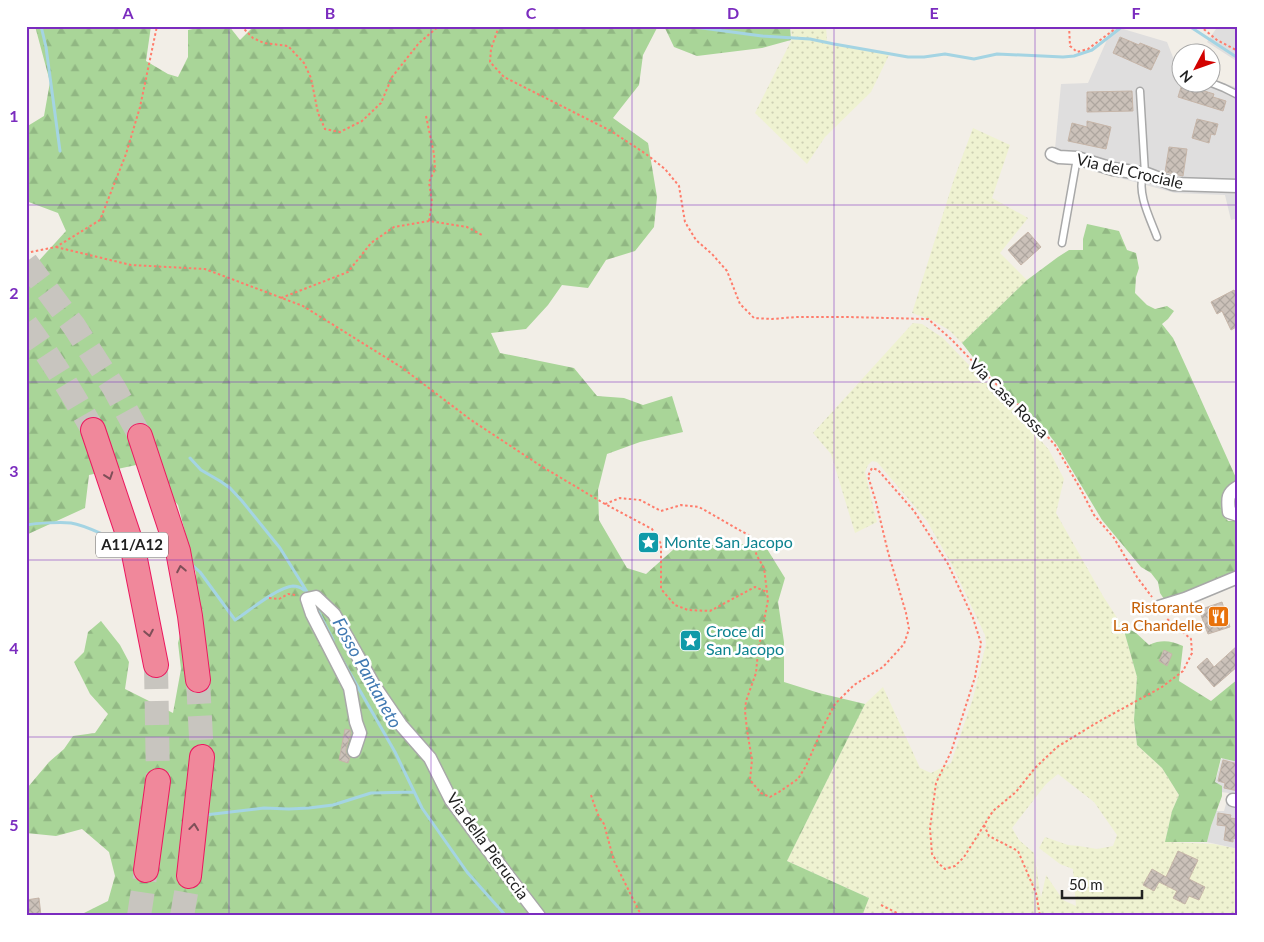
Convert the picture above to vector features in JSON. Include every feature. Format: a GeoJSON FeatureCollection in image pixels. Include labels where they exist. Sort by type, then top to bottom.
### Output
{"type":"FeatureCollection","features":[{"type":"Feature","properties":{"kind":"highway","name":"A11/A12"},"geometry":{"type":"LineString","coordinates":[[93,430],[134,549],[156,665]]}},
{"type":"Feature","properties":{"kind":"highway","name":"A11/A12"},"geometry":{"type":"LineString","coordinates":[[140,436],[178,551],[190,616],[197,670]]}},
{"type":"Feature","properties":{"kind":"highway"},"geometry":{"type":"LineString","coordinates":[[189,876],[202,757]]}},
{"type":"Feature","properties":{"kind":"highway"},"geometry":{"type":"LineString","coordinates":[[146,870],[158,781]]}},
{"type":"Feature","properties":{"kind":"street","name":"Via del Crociale"},"geometry":{"type":"LineString","coordinates":[[1052,154],[1077,158],[1113,169],[1144,174],[1173,184],[1238,186]]}},
{"type":"Feature","properties":{"kind":"street"},"geometry":{"type":"LineString","coordinates":[[1238,487],[1232,490],[1228,499],[1229,512],[1238,515]]}},
{"type":"Feature","properties":{"kind":"street"},"geometry":{"type":"LineString","coordinates":[[1159,607],[1185,599],[1238,577]]}},
{"type":"Feature","properties":{"kind":"street"},"geometry":{"type":"LineString","coordinates":[[312,598],[312,614],[350,688],[356,722],[360,733],[354,751]]}},
{"type":"Feature","properties":{"kind":"street","name":"Via della Pieruccia"},"geometry":{"type":"LineString","coordinates":[[312,598],[334,614],[375,687],[401,725],[430,758],[452,800],[539,916]]}},
{"type":"Feature","properties":{"kind":"lane"},"geometry":{"type":"LineString","coordinates":[[1222,87],[1238,95]]}},
{"type":"Feature","properties":{"kind":"lane"},"geometry":{"type":"LineString","coordinates":[[1140,90],[1144,174],[1141,180],[1142,194],[1157,237]]}},
{"type":"Feature","properties":{"kind":"lane"},"geometry":{"type":"LineString","coordinates":[[1062,243],[1077,158]]}},
{"type":"Feature","properties":{"kind":"path"},"geometry":{"type":"LineString","coordinates":[[26,253],[56,247],[100,220],[126,154],[140,107],[157,26]]}},
{"type":"Feature","properties":{"kind":"path"},"geometry":{"type":"LineString","coordinates":[[241,26],[253,38],[264,43],[288,46],[304,63],[311,78],[318,113],[325,129],[340,132],[362,121],[381,103],[392,77],[419,43],[439,26]]}},
{"type":"Feature","properties":{"kind":"path","name":"Via Casa Rossa"},"geometry":{"type":"LineString","coordinates":[[499,26],[490,49],[490,62],[504,77],[612,131],[665,169],[679,186],[685,222],[696,240],[727,271],[740,304],[754,318],[848,316],[928,319],[1022,408],[1055,445],[1094,515],[1114,538],[1136,577],[1167,620],[1191,639],[1192,653],[1183,671],[1162,687],[1057,747],[1035,768],[1016,792],[993,811],[964,857],[955,866],[945,869],[932,854],[930,828],[936,783],[951,752],[975,677],[981,643],[973,618],[948,564],[914,511],[878,470],[872,468],[868,476],[909,629],[904,644],[883,668],[854,685],[836,704],[798,779],[770,797],[761,793],[750,780],[752,760],[745,711],[746,701],[756,673],[768,600],[767,592]]}},
{"type":"Feature","properties":{"kind":"path"},"geometry":{"type":"LineString","coordinates":[[1069,26],[1070,46],[1077,52],[1088,49],[1119,26]]}},
{"type":"Feature","properties":{"kind":"path"},"geometry":{"type":"LineString","coordinates":[[1200,26],[1217,40],[1238,51]]}},
{"type":"Feature","properties":{"kind":"path"},"geometry":{"type":"LineString","coordinates":[[426,116],[434,154],[435,169],[429,182],[432,202],[429,221]]}},
{"type":"Feature","properties":{"kind":"path"},"geometry":{"type":"LineString","coordinates":[[281,298],[348,272],[371,243],[394,227],[429,221],[467,227],[482,235]]}},
{"type":"Feature","properties":{"kind":"path"},"geometry":{"type":"LineString","coordinates":[[56,247],[131,265],[205,269],[303,306],[401,367],[471,420],[541,466],[605,504],[652,529],[661,544],[661,589],[675,605],[688,610],[710,611],[755,587],[767,592],[764,568],[757,556],[750,536],[700,507],[680,505],[661,511],[640,500],[620,498],[605,504]]}},
{"type":"Feature","properties":{"kind":"path"},"geometry":{"type":"LineString","coordinates":[[269,598],[279,599],[288,594],[312,598]]}},
{"type":"Feature","properties":{"kind":"path"},"geometry":{"type":"LineString","coordinates":[[592,794],[599,817],[604,824],[614,861],[639,911],[644,916]]}},
{"type":"Feature","properties":{"kind":"path"},"geometry":{"type":"LineString","coordinates":[[984,825],[989,836],[1018,851],[1036,893],[1040,916]]}},
{"type":"Feature","properties":{"kind":"path"},"geometry":{"type":"LineString","coordinates":[[881,905],[903,916]]}},
{"type":"Feature","properties":{"kind":"shaded area"},"geometry":{"type":"Polygon","coordinates":[[[1113,26],[1167,42],[1172,55],[1172,92],[1222,92],[1222,82],[1238,88],[1238,218],[1231,220],[1225,195],[1175,193],[1054,160],[1061,84],[1088,83],[1113,26]]]}},
{"type":"Feature","properties":{"kind":"shaded area"},"geometry":{"type":"Polygon","coordinates":[[[1218,26],[1238,26],[1238,62],[1222,52],[1222,42],[1207,42],[1218,26]]]}},
{"type":"Feature","properties":{"kind":"shaded area"},"geometry":{"type":"Polygon","coordinates":[[[1222,758],[1238,762],[1238,849],[1207,842],[1216,811],[1224,811],[1229,793],[1221,792],[1215,783],[1222,758]]]}},
{"type":"Feature","properties":{"kind":"green space"},"geometry":{"type":"Polygon","coordinates":[[[35,26],[151,26],[146,61],[168,74],[178,77],[188,57],[188,30],[207,26],[229,26],[240,40],[254,26],[658,26],[643,55],[639,85],[613,118],[648,143],[657,197],[654,227],[635,251],[606,260],[588,288],[562,285],[548,305],[526,329],[491,333],[500,353],[574,368],[597,396],[624,398],[643,405],[672,396],[683,432],[640,442],[607,454],[598,490],[599,520],[627,568],[646,574],[674,549],[725,544],[764,544],[785,578],[778,602],[784,642],[784,682],[865,704],[787,861],[869,898],[862,916],[84,916],[84,913],[108,901],[115,876],[109,852],[82,829],[56,836],[26,833],[26,787],[64,749],[73,736],[95,733],[108,714],[90,694],[74,662],[84,652],[88,632],[101,621],[120,645],[129,662],[125,689],[173,713],[181,669],[178,643],[196,574],[178,505],[141,464],[89,475],[85,508],[26,535],[26,278],[35,265],[66,231],[58,213],[26,201],[26,127],[44,116],[50,82],[35,26]]]}},
{"type":"Feature","properties":{"kind":"green space"},"geometry":{"type":"Polygon","coordinates":[[[664,26],[790,26],[791,40],[762,48],[697,56],[674,47],[664,26]]]}},
{"type":"Feature","properties":{"kind":"green space"},"geometry":{"type":"Polygon","coordinates":[[[791,26],[826,26],[827,42],[890,53],[871,92],[825,137],[807,164],[755,113],[792,39],[791,26]]]}},
{"type":"Feature","properties":{"kind":"green space"},"geometry":{"type":"Polygon","coordinates":[[[973,128],[1010,145],[992,198],[1028,218],[1000,253],[1027,280],[962,343],[949,330],[932,320],[912,313],[954,179],[973,128]]]}},
{"type":"Feature","properties":{"kind":"green space"},"geometry":{"type":"Polygon","coordinates":[[[1087,224],[1119,231],[1127,250],[1136,253],[1139,268],[1136,277],[1135,293],[1147,305],[1155,309],[1167,306],[1174,311],[1162,324],[1173,338],[1237,480],[1222,496],[1224,502],[1223,515],[1228,521],[1238,519],[1238,572],[1193,591],[1164,599],[1160,593],[1158,582],[1151,573],[1141,567],[1102,520],[1057,445],[1041,424],[1013,399],[962,343],[1027,280],[1069,250],[1083,250],[1083,239],[1087,224]]]}},
{"type":"Feature","properties":{"kind":"green space"},"geometry":{"type":"Polygon","coordinates":[[[913,323],[922,324],[943,338],[1007,401],[1049,450],[1064,479],[1056,513],[1103,596],[1123,627],[1137,677],[1134,720],[1137,745],[1162,768],[1179,795],[1172,811],[1165,842],[1214,844],[1238,849],[1238,916],[862,916],[869,898],[787,861],[865,704],[883,687],[920,768],[931,773],[951,763],[973,698],[986,644],[985,635],[952,565],[927,521],[877,462],[872,461],[865,472],[877,522],[855,533],[831,454],[813,433],[913,323]],[[1058,774],[1046,784],[1012,828],[1019,840],[1034,853],[1041,898],[1046,875],[1063,900],[1076,906],[1073,869],[1060,864],[1039,848],[1045,837],[1068,845],[1097,849],[1113,846],[1117,835],[1094,802],[1058,774]]]}},
{"type":"Feature","properties":{"kind":"green space"},"geometry":{"type":"Polygon","coordinates":[[[1123,627],[1135,632],[1149,645],[1166,641],[1183,646],[1179,681],[1211,701],[1238,679],[1238,762],[1221,758],[1215,782],[1222,786],[1222,796],[1207,842],[1165,842],[1172,811],[1179,795],[1162,768],[1137,745],[1134,720],[1137,677],[1123,627]]]}},
{"type":"Feature","properties":{"kind":"building"},"geometry":{"type":"Polygon","coordinates":[[[1120,37],[1160,51],[1151,70],[1113,53],[1120,37]]]}},
{"type":"Feature","properties":{"kind":"building"},"geometry":{"type":"Polygon","coordinates":[[[1132,91],[1133,111],[1087,112],[1087,92],[1132,91]]]}},
{"type":"Feature","properties":{"kind":"building"},"geometry":{"type":"Polygon","coordinates":[[[1180,92],[1208,92],[1214,94],[1213,97],[1226,101],[1223,111],[1178,97],[1180,92]]]}},
{"type":"Feature","properties":{"kind":"building"},"geometry":{"type":"Polygon","coordinates":[[[1197,119],[1218,124],[1215,135],[1211,134],[1209,143],[1192,138],[1197,119]]]}},
{"type":"Feature","properties":{"kind":"building"},"geometry":{"type":"Polygon","coordinates":[[[1087,121],[1111,127],[1106,149],[1068,141],[1072,123],[1087,127],[1087,121]]]}},
{"type":"Feature","properties":{"kind":"building"},"geometry":{"type":"Polygon","coordinates":[[[1169,147],[1187,149],[1183,176],[1165,172],[1169,147]]]}},
{"type":"Feature","properties":{"kind":"building"},"geometry":{"type":"Polygon","coordinates":[[[1028,232],[1041,247],[1021,265],[1008,250],[1028,232]]]}},
{"type":"Feature","properties":{"kind":"building"},"geometry":{"type":"Polygon","coordinates":[[[1234,290],[1238,296],[1238,326],[1231,330],[1222,311],[1217,314],[1211,302],[1234,290]]]}},
{"type":"Feature","properties":{"kind":"building"},"geometry":{"type":"Polygon","coordinates":[[[1222,602],[1230,627],[1208,634],[1199,610],[1222,602]]]}},
{"type":"Feature","properties":{"kind":"building"},"geometry":{"type":"Polygon","coordinates":[[[1238,645],[1238,666],[1214,687],[1197,667],[1207,658],[1214,667],[1238,645]]]}},
{"type":"Feature","properties":{"kind":"building"},"geometry":{"type":"Polygon","coordinates":[[[1164,650],[1172,654],[1167,666],[1159,661],[1164,650]]]}},
{"type":"Feature","properties":{"kind":"building"},"geometry":{"type":"Polygon","coordinates":[[[345,729],[350,730],[351,733],[346,749],[346,753],[350,758],[348,763],[339,760],[345,729]]]}},
{"type":"Feature","properties":{"kind":"building"},"geometry":{"type":"Polygon","coordinates":[[[1223,760],[1238,764],[1238,791],[1224,788],[1225,783],[1218,781],[1223,760]]]}},
{"type":"Feature","properties":{"kind":"building"},"geometry":{"type":"Polygon","coordinates":[[[1218,813],[1231,815],[1230,818],[1238,819],[1238,839],[1233,838],[1233,842],[1224,840],[1226,826],[1217,825],[1218,813]]]}},
{"type":"Feature","properties":{"kind":"building"},"geometry":{"type":"Polygon","coordinates":[[[1178,851],[1198,860],[1189,879],[1205,887],[1199,900],[1189,896],[1185,904],[1173,898],[1177,891],[1159,882],[1154,891],[1143,885],[1152,869],[1166,877],[1178,851]]]}},
{"type":"Feature","properties":{"kind":"building"},"geometry":{"type":"Polygon","coordinates":[[[39,898],[41,916],[26,916],[26,900],[39,898]]]}},
{"type":"Feature","properties":{"kind":"waterway"},"geometry":{"type":"LineString","coordinates":[[41,26],[46,47],[60,151]]}},
{"type":"Feature","properties":{"kind":"waterway"},"geometry":{"type":"LineString","coordinates":[[687,26],[762,36],[810,39],[908,57],[945,54],[974,59],[997,54],[1074,56],[1092,50],[1123,26]]}},
{"type":"Feature","properties":{"kind":"waterway"},"geometry":{"type":"LineString","coordinates":[[1189,26],[1238,58]]}},
{"type":"Feature","properties":{"kind":"waterway","name":"Fosso Pantaneto"},"geometry":{"type":"LineString","coordinates":[[190,458],[201,470],[230,488],[242,501],[280,548],[309,595]]}},
{"type":"Feature","properties":{"kind":"waterway"},"geometry":{"type":"LineString","coordinates":[[26,525],[71,523],[109,537]]}},
{"type":"Feature","properties":{"kind":"waterway"},"geometry":{"type":"LineString","coordinates":[[191,564],[200,572],[235,620],[280,590],[293,586],[304,590]]}},
{"type":"Feature","properties":{"kind":"waterway","name":"Fosso Pantaneto"},"geometry":{"type":"LineString","coordinates":[[315,605],[333,640],[333,644]]}},
{"type":"Feature","properties":{"kind":"waterway","name":"Fosso Pantaneto"},"geometry":{"type":"LineString","coordinates":[[339,654],[395,752],[422,808],[467,872],[506,916]]}},
{"type":"Feature","properties":{"kind":"waterway"},"geometry":{"type":"LineString","coordinates":[[205,815],[264,808],[309,808],[333,805],[371,793],[414,792]]}},
{"type":"Feature","properties":{"kind":"tunnel"},"geometry":{"type":"LineString","coordinates":[[26,262],[74,326],[114,388],[140,436]]}},
{"type":"Feature","properties":{"kind":"tunnel"},"geometry":{"type":"LineString","coordinates":[[26,324],[61,376],[93,430]]}},
{"type":"Feature","properties":{"kind":"tunnel"},"geometry":{"type":"LineString","coordinates":[[156,665],[158,781]]}},
{"type":"Feature","properties":{"kind":"tunnel"},"geometry":{"type":"LineString","coordinates":[[198,680],[202,757]]}},
{"type":"Feature","properties":{"kind":"tunnel"},"geometry":{"type":"LineString","coordinates":[[139,916],[146,870]]}},
{"type":"Feature","properties":{"kind":"tunnel"},"geometry":{"type":"LineString","coordinates":[[182,916],[189,876]]}},
{"type":"Feature","properties":{"kind":"place","name":"Monte San Jacopo"},"geometry":{"type":"Point","coordinates":[648,542]}},
{"type":"Feature","properties":{"kind":"place","name":"Ristorante La Chandelle"},"geometry":{"type":"Point","coordinates":[1219,616]}},
{"type":"Feature","properties":{"kind":"place","name":"Croce di San Jacopo"},"geometry":{"type":"Point","coordinates":[690,640]}}]}
